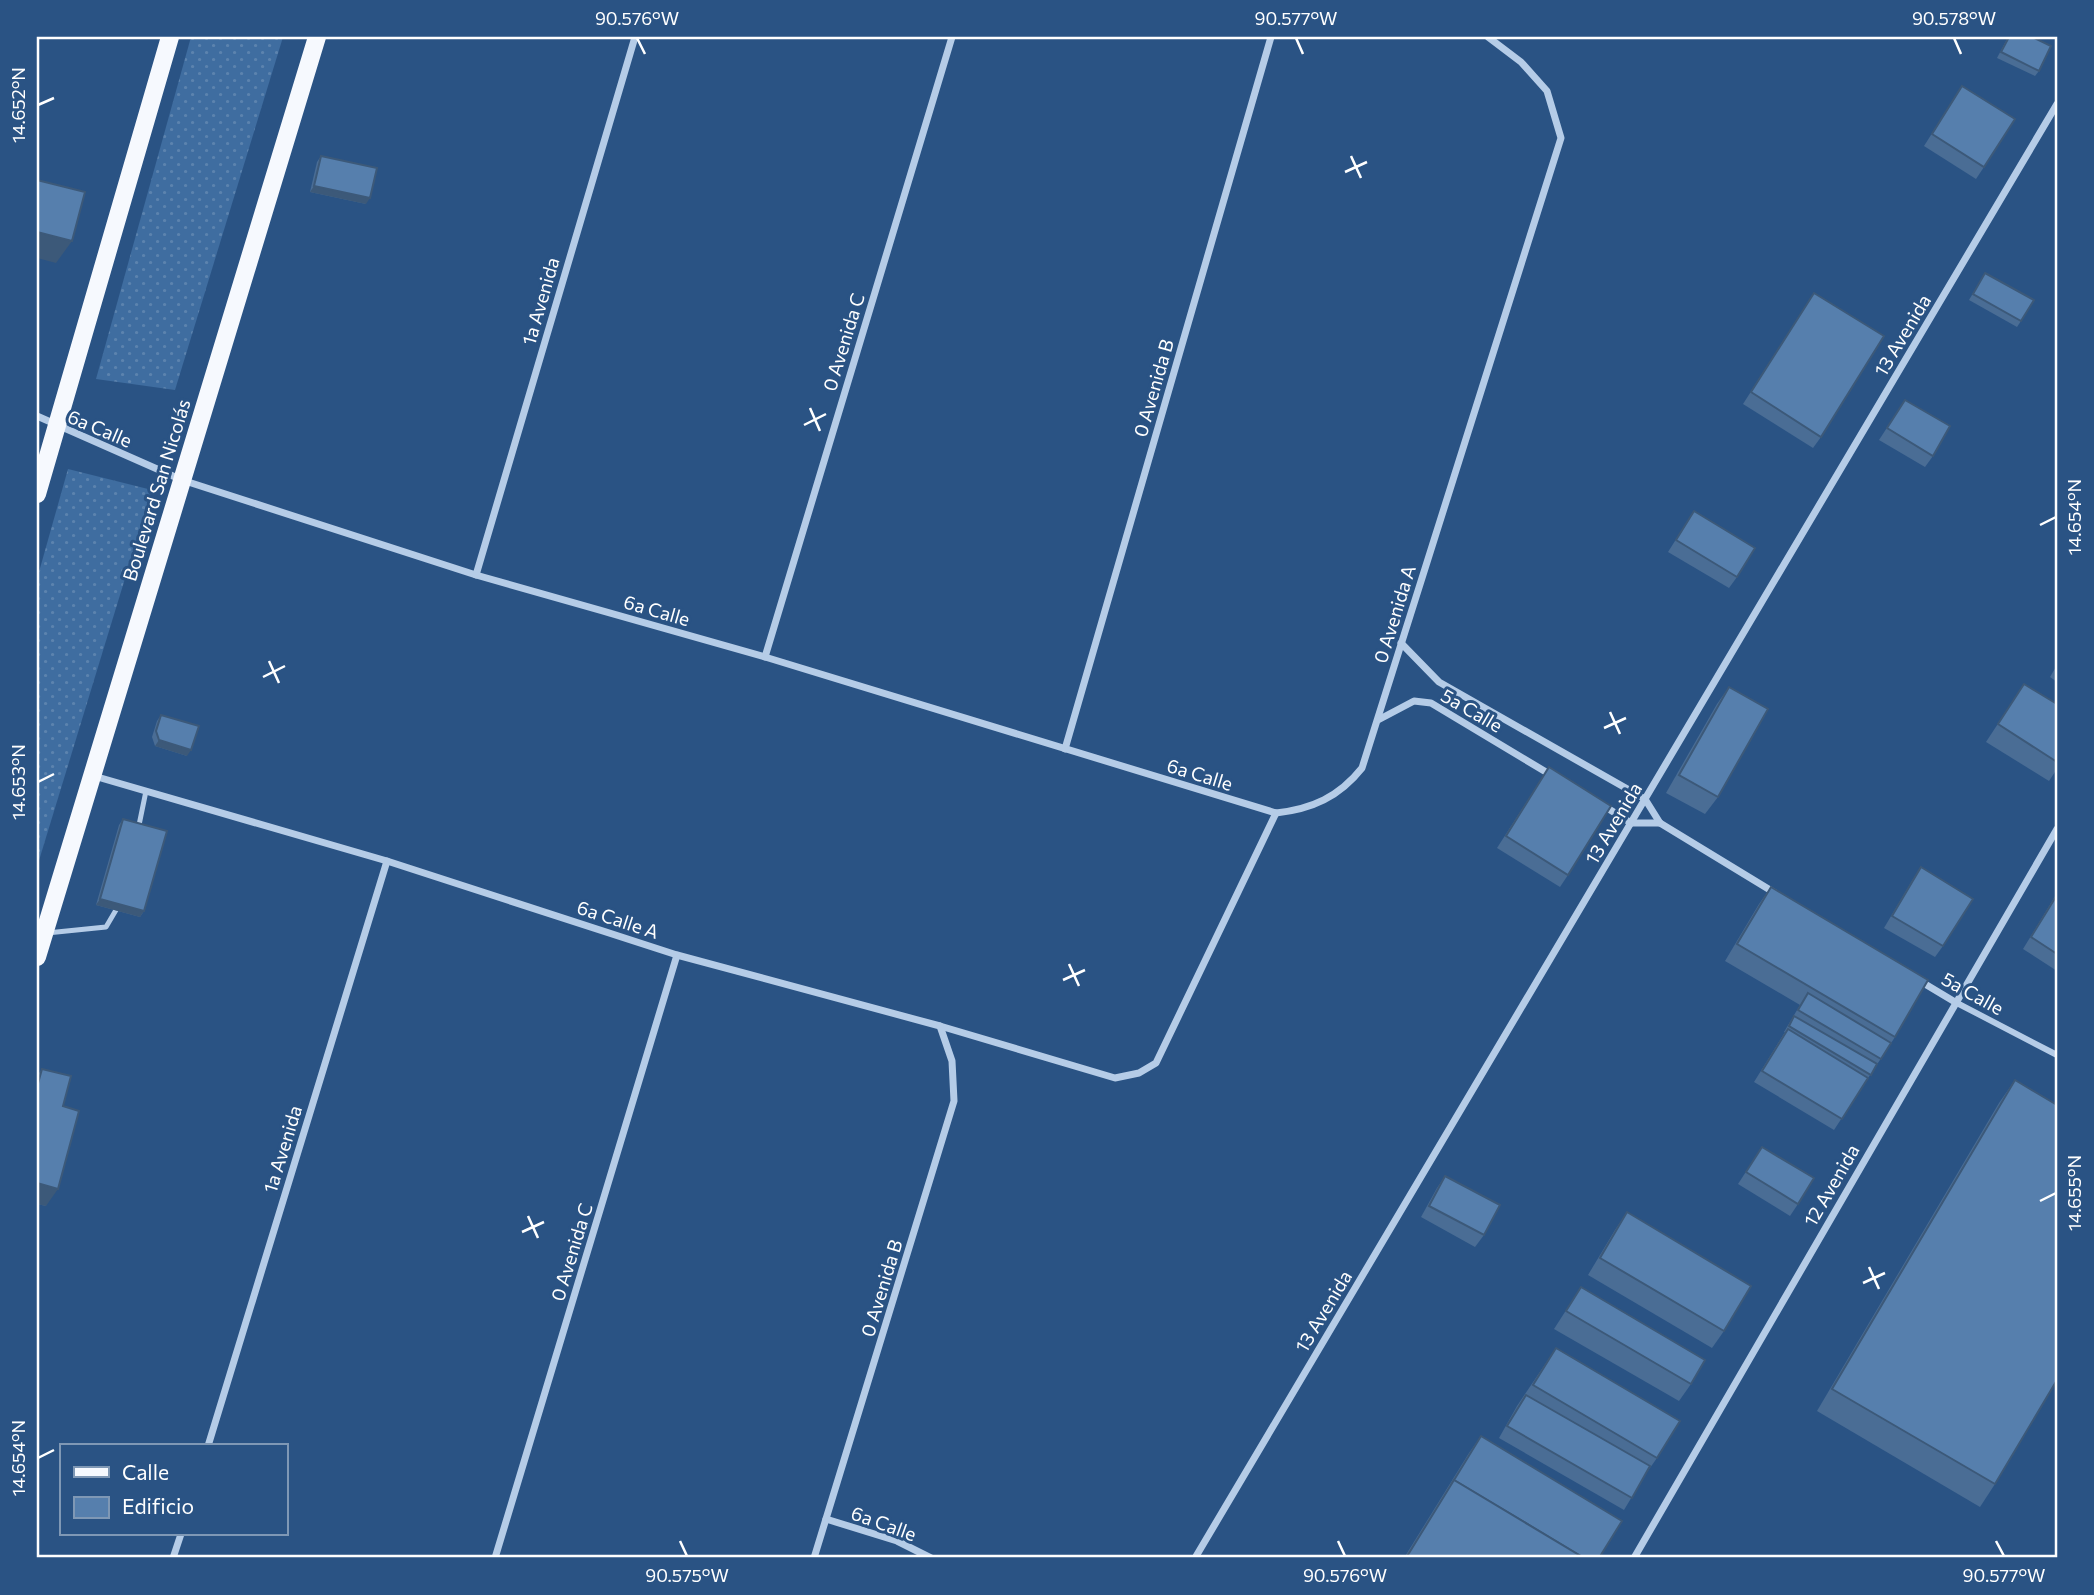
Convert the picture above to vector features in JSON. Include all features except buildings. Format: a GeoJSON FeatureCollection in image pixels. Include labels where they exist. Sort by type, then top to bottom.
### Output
{"type":"FeatureCollection","features":[{"type":"Feature","properties":{"kind":"main road"},"geometry":{"type":"LineString","coordinates":[[37,494],[170,37]]}},
{"type":"Feature","properties":{"kind":"main road","name":"Boulevard San Nicolás"},"geometry":{"type":"LineString","coordinates":[[37,957],[90,775],[317,37]]}},
{"type":"Feature","properties":{"kind":"street","name":"1a Avenida"},"geometry":{"type":"LineString","coordinates":[[476,575],[635,37]]}},
{"type":"Feature","properties":{"kind":"street","name":"0 Avenida C"},"geometry":{"type":"LineString","coordinates":[[765,657],[952,37]]}},
{"type":"Feature","properties":{"kind":"street","name":"0 Avenida B"},"geometry":{"type":"LineString","coordinates":[[1065,749],[1271,37]]}},
{"type":"Feature","properties":{"kind":"street","name":"0 Avenida A"},"geometry":{"type":"LineString","coordinates":[[1276,813],[1301,810],[1347,787],[1362,768],[1562,138],[1547,91],[1521,62],[1488,37]]}},
{"type":"Feature","properties":{"kind":"street","name":"13 Avenida"},"geometry":{"type":"LineString","coordinates":[[1195,1558],[2057,104]]}},
{"type":"Feature","properties":{"kind":"street","name":"6a Calle"},"geometry":{"type":"LineString","coordinates":[[37,416],[182,480],[476,575],[765,657],[1276,813]]}},
{"type":"Feature","properties":{"kind":"street","name":"5a Calle"},"geometry":{"type":"LineString","coordinates":[[1401,643],[1439,682],[1645,799],[1660,823],[1778,895]]}},
{"type":"Feature","properties":{"kind":"street","name":"5a Calle"},"geometry":{"type":"LineString","coordinates":[[1378,720],[1414,701],[1431,703],[1560,780]]}},
{"type":"Feature","properties":{"kind":"street","name":"6a Calle A"},"geometry":{"type":"LineString","coordinates":[[90,775],[387,861],[677,954],[940,1026],[1115,1078],[1139,1073],[1156,1063],[1276,813]]}},
{"type":"Feature","properties":{"kind":"street"},"geometry":{"type":"LineString","coordinates":[[1596,802],[1631,823],[1660,823]]}},
{"type":"Feature","properties":{"kind":"street","name":"12 Avenida"},"geometry":{"type":"LineString","coordinates":[[1634,1558],[2057,829]]}},
{"type":"Feature","properties":{"kind":"street","name":"1a Avenida"},"geometry":{"type":"LineString","coordinates":[[209,1444],[387,861]]}},
{"type":"Feature","properties":{"kind":"street","name":"0 Avenida C"},"geometry":{"type":"LineString","coordinates":[[495,1558],[677,954]]}},
{"type":"Feature","properties":{"kind":"street","name":"5a Calle"},"geometry":{"type":"LineString","coordinates":[[1907,974],[2057,1055]]}},
{"type":"Feature","properties":{"kind":"street","name":"0 Avenida B"},"geometry":{"type":"LineString","coordinates":[[814,1558],[954,1101],[952,1061],[940,1026]]}},
{"type":"Feature","properties":{"kind":"street","name":"6a Calle"},"geometry":{"type":"LineString","coordinates":[[826,1519],[897,1541],[930,1558]]}},
{"type":"Feature","properties":{"kind":"street"},"geometry":{"type":"LineString","coordinates":[[173,1558],[180,1536]]}},
{"type":"Feature","properties":{"kind":"lane"},"geometry":{"type":"LineString","coordinates":[[138,830],[146,791]]}},
{"type":"Feature","properties":{"kind":"lane"},"geometry":{"type":"LineString","coordinates":[[44,933],[106,927],[116,910]]}},
{"type":"Feature","properties":{"kind":"shaded area"},"geometry":{"type":"Polygon","coordinates":[[[191,37],[283,37],[175,390],[96,379],[191,37]]]}},
{"type":"Feature","properties":{"kind":"shaded area"},"geometry":{"type":"Polygon","coordinates":[[[68,469],[152,490],[37,867],[37,579],[68,469]]]}}]}
